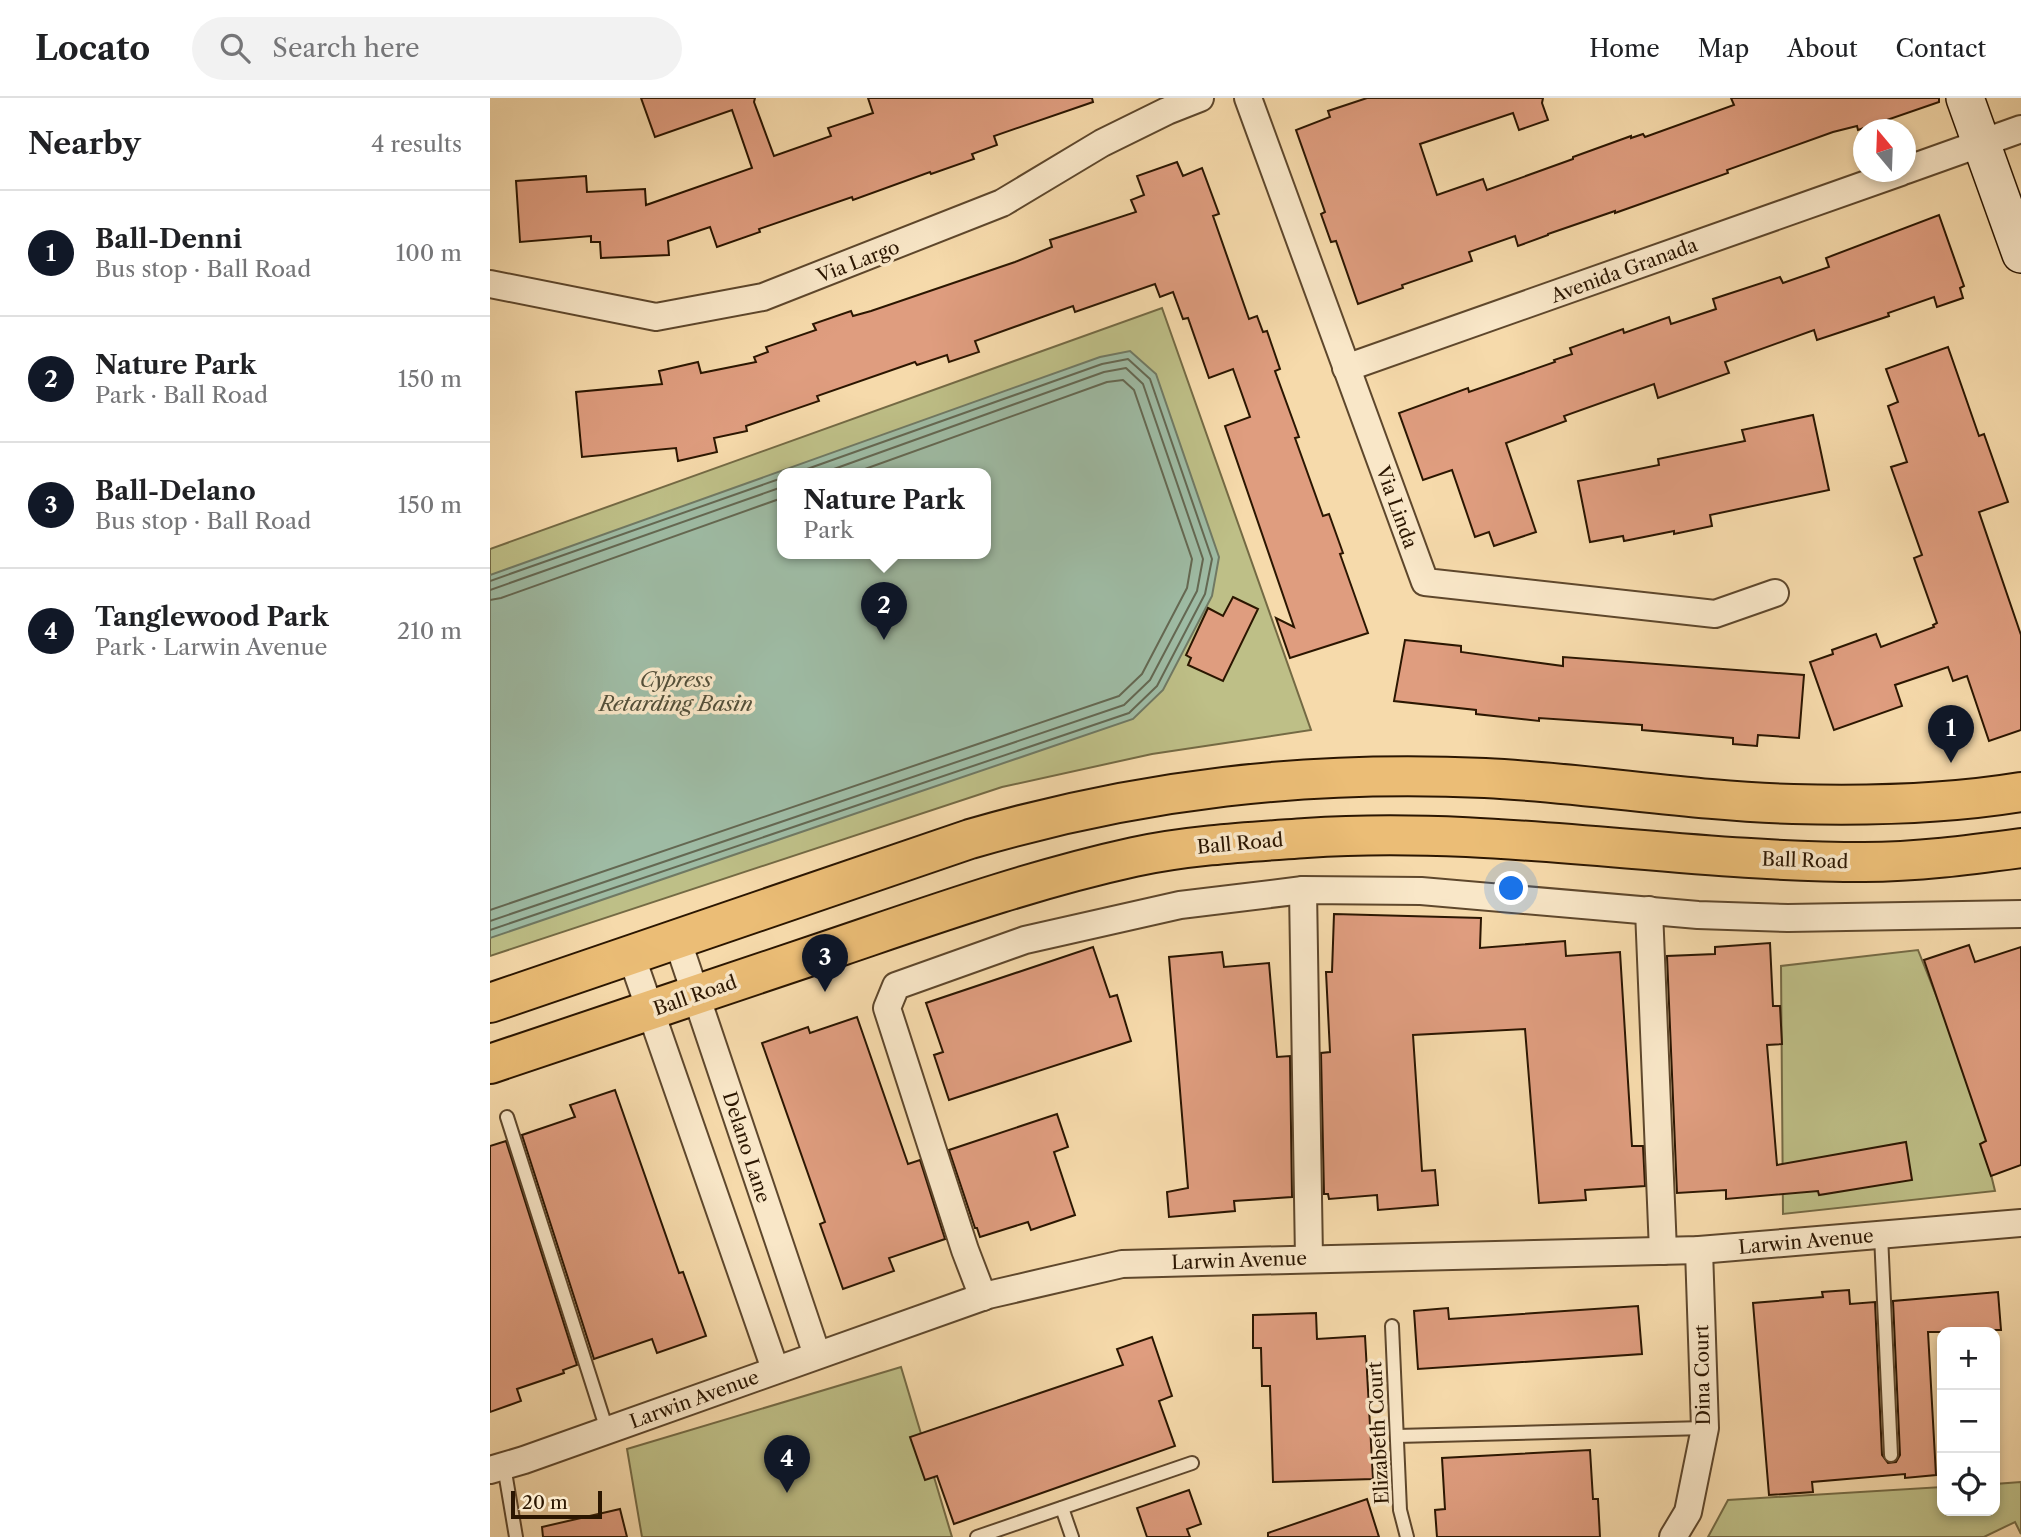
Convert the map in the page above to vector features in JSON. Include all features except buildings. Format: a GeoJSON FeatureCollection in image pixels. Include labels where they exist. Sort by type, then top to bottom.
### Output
{"type":"FeatureCollection","features":[{"type":"Feature","properties":{"kind":"main road"},"geometry":{"type":"LineString","coordinates":[[1965,98],[2021,254]]}},
{"type":"Feature","properties":{"kind":"main road"},"geometry":{"type":"LineString","coordinates":[[490,1003],[970,839],[1043,818],[1181,792],[1306,778],[1389,775],[1487,778],[1790,804],[1881,804],[2021,792]]}},
{"type":"Feature","properties":{"kind":"main road"},"geometry":{"type":"LineString","coordinates":[[1306,778],[1309,838]]}},
{"type":"Feature","properties":{"kind":"main road","name":"Ball Road"},"geometry":{"type":"LineString","coordinates":[[490,1064],[1025,884],[1175,850],[1378,835],[1495,839],[1769,859],[1867,862],[1943,858],[2021,848]]}},
{"type":"Feature","properties":{"kind":"street","name":"Via Largo"},"geometry":{"type":"LineString","coordinates":[[490,284],[656,317],[763,298],[1002,203],[1102,144],[1167,111],[1200,98]]}},
{"type":"Feature","properties":{"kind":"street","name":"Via Linda"},"geometry":{"type":"LineString","coordinates":[[1248,98],[1425,582],[1715,614],[1774,593]]}},
{"type":"Feature","properties":{"kind":"street","name":"Avenida Granada"},"geometry":{"type":"LineString","coordinates":[[1916,166],[2021,129]]}},
{"type":"Feature","properties":{"kind":"street","name":"Avenida Granada"},"geometry":{"type":"LineString","coordinates":[[1346,368],[1872,182]]}},
{"type":"Feature","properties":{"kind":"street"},"geometry":{"type":"LineString","coordinates":[[1303,890],[1309,1258]]}},
{"type":"Feature","properties":{"kind":"street"},"geometry":{"type":"LineString","coordinates":[[983,1297],[965,1250],[887,1008],[896,986],[1025,940],[1180,905],[1303,890],[1421,891],[1698,915],[1788,918],[2021,914]]}},
{"type":"Feature","properties":{"kind":"street"},"geometry":{"type":"LineString","coordinates":[[1648,910],[1663,1251]]}},
{"type":"Feature","properties":{"kind":"street","name":"Delano Lane"},"geometry":{"type":"LineString","coordinates":[[677,939],[817,1355]]}},
{"type":"Feature","properties":{"kind":"street"},"geometry":{"type":"LineString","coordinates":[[631,955],[775,1369]]}},
{"type":"Feature","properties":{"kind":"street","name":"Larwin Avenue"},"geometry":{"type":"LineString","coordinates":[[497,1468],[983,1297],[1122,1264],[1699,1250],[2021,1223]]}},
{"type":"Feature","properties":{"kind":"street","name":"Dina Court"},"geometry":{"type":"LineString","coordinates":[[1673,1537],[1688,1512],[1705,1428],[1699,1250]]}},
{"type":"Feature","properties":{"kind":"lane"},"geometry":{"type":"LineString","coordinates":[[507,1117],[607,1430]]}},
{"type":"Feature","properties":{"kind":"lane"},"geometry":{"type":"LineString","coordinates":[[1881,1235],[1891,1455]]}},
{"type":"Feature","properties":{"kind":"lane","name":"Elizabeth Court"},"geometry":{"type":"LineString","coordinates":[[1392,1326],[1400,1510],[1408,1537]]}},
{"type":"Feature","properties":{"kind":"lane"},"geometry":{"type":"LineString","coordinates":[[1396,1436],[1705,1428]]}},
{"type":"Feature","properties":{"kind":"lane"},"geometry":{"type":"LineString","coordinates":[[977,1537],[1192,1463]]}},
{"type":"Feature","properties":{"kind":"lane"},"geometry":{"type":"LineString","coordinates":[[497,1468],[516,1537]]}},
{"type":"Feature","properties":{"kind":"lane"},"geometry":{"type":"LineString","coordinates":[[1062,1508],[1072,1537]]}},
{"type":"Feature","properties":{"kind":"green space","name":"Cypress Retarding Basin"},"geometry":{"type":"Polygon","coordinates":[[[1162,308],[1311,730],[1152,754],[1002,787],[490,956],[490,549],[1162,308]]]}},
{"type":"Feature","properties":{"kind":"green space"},"geometry":{"type":"Polygon","coordinates":[[[1918,950],[1995,1143],[1984,1146],[1995,1191],[1783,1214],[1781,966],[1918,950]]]}},
{"type":"Feature","properties":{"kind":"green space"},"geometry":{"type":"Polygon","coordinates":[[[901,1367],[952,1537],[642,1537],[627,1449],[901,1367]]]}},
{"type":"Feature","properties":{"kind":"green space"},"geometry":{"type":"Polygon","coordinates":[[[2021,1482],[2021,1534],[2015,1522],[1984,1537],[1708,1537],[1728,1500],[1937,1487],[1937,1516],[2000,1516],[2000,1484],[2021,1482]]]}},
{"type":"Feature","properties":{"kind":"water","name":"Cypress Retarding Basin"},"geometry":{"type":"Polygon","coordinates":[[[1130,351],[1156,374],[1219,557],[1212,596],[1163,690],[1133,719],[490,938],[490,575],[777,472],[777,559],[991,559],[991,468],[789,468],[1100,357],[1130,351]]]}},
{"type":"Feature","properties":{"kind":"place","name":"Nature Park"},"geometry":{"type":"Point","coordinates":[884,640]}},
{"type":"Feature","properties":{"kind":"place","name":"Ball-Denni"},"geometry":{"type":"Point","coordinates":[1951,763]}},
{"type":"Feature","properties":{"kind":"place","name":"Ball-Delano"},"geometry":{"type":"Point","coordinates":[825,992]}},
{"type":"Feature","properties":{"kind":"place","name":"Tanglewood Park"},"geometry":{"type":"Point","coordinates":[787,1493]}}]}
